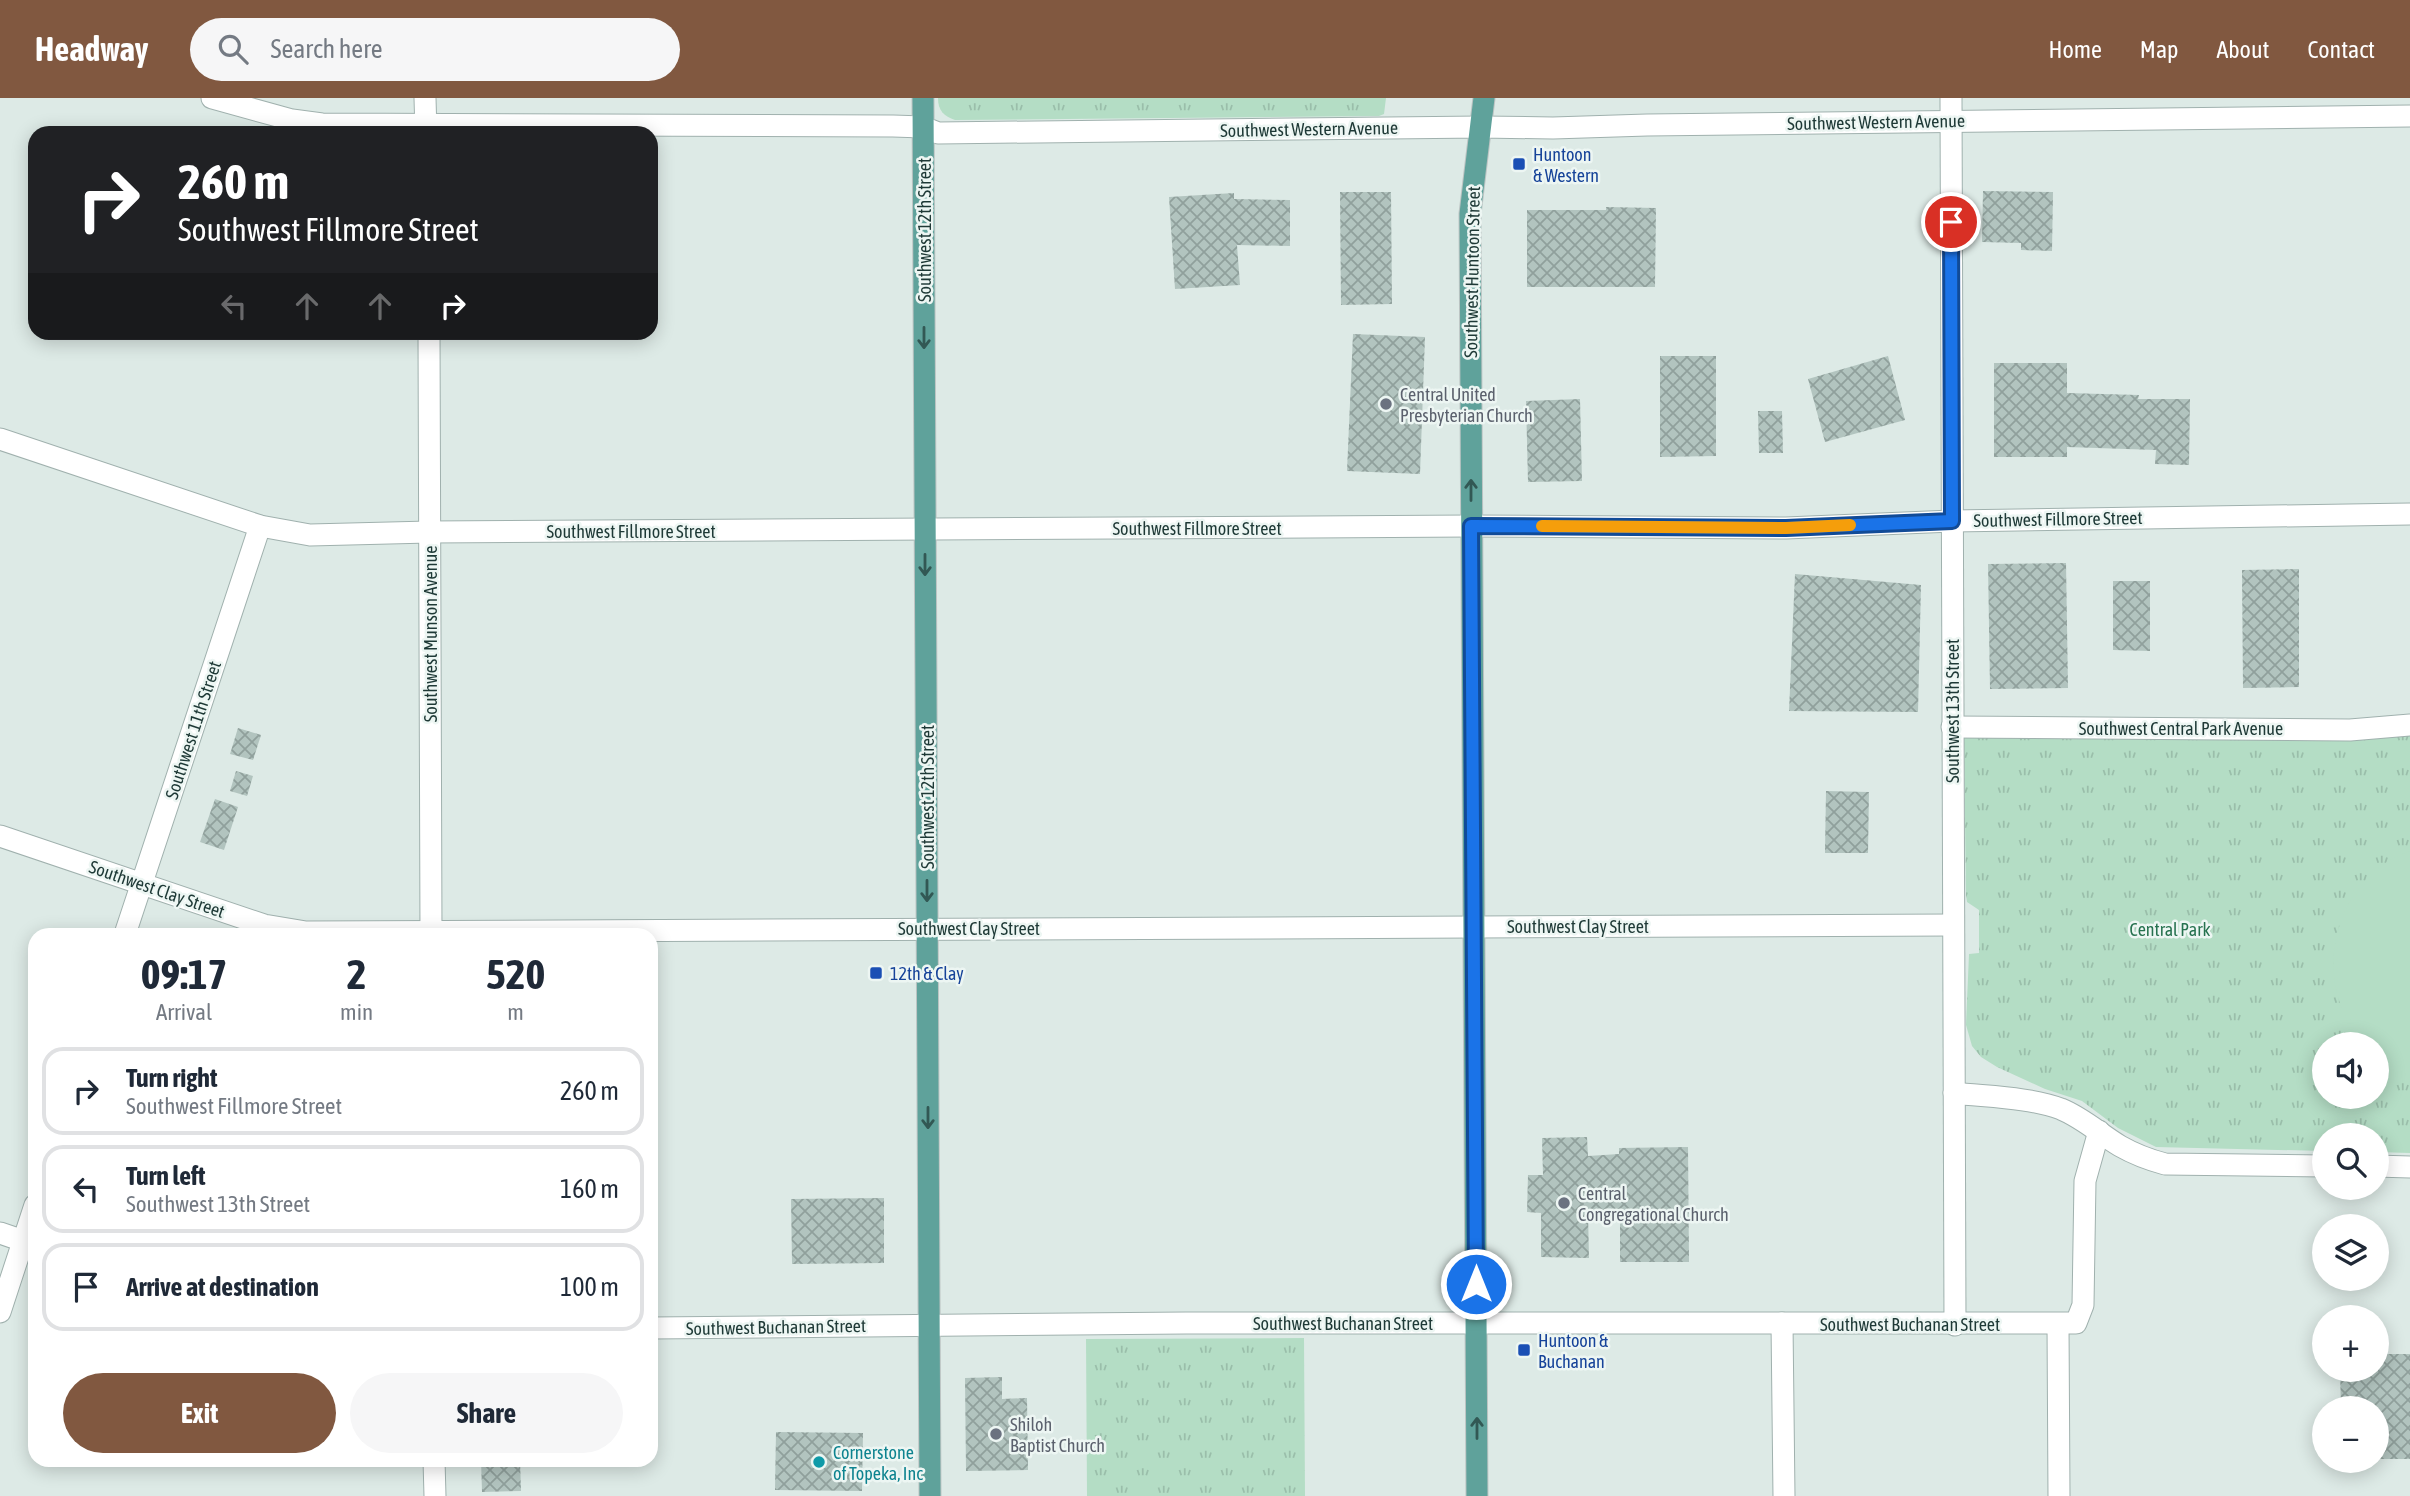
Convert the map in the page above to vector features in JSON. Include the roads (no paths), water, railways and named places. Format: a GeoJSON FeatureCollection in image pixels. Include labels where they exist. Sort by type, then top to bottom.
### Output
{"type":"FeatureCollection","features":[{"type":"Feature","properties":{"kind":"main road","name":"Southwest 12th Street"},"geometry":{"type":"LineString","coordinates":[[923,98],[930,1496]]}},
{"type":"Feature","properties":{"kind":"main road","name":"Southwest Huntoon Street"},"geometry":{"type":"LineString","coordinates":[[1478,1496],[1470,214],[1484,98]]}},
{"type":"Feature","properties":{"kind":"street","name":"Southwest Western Avenue"},"geometry":{"type":"LineString","coordinates":[[212,98],[292,120],[364,126]]}},
{"type":"Feature","properties":{"kind":"street"},"geometry":{"type":"LineString","coordinates":[[425,98],[426,126]]}},
{"type":"Feature","properties":{"kind":"street","name":"Southwest 13th Street"},"geometry":{"type":"LineString","coordinates":[[1951,98],[1955,1325]]}},
{"type":"Feature","properties":{"kind":"street","name":"Southwest Western Avenue"},"geometry":{"type":"LineString","coordinates":[[658,128],[923,127],[939,133],[956,133],[2410,116]]}},
{"type":"Feature","properties":{"kind":"street","name":"Southwest Munson Avenue"},"geometry":{"type":"LineString","coordinates":[[429,340],[430,928]]}},
{"type":"Feature","properties":{"kind":"street","name":"Southwest Fillmore Street"},"geometry":{"type":"LineString","coordinates":[[0,439],[260,526],[310,535],[1471,526],[1786,528],[1952,521],[2410,514]]}},
{"type":"Feature","properties":{"kind":"street","name":"Southwest 11th Street"},"geometry":{"type":"LineString","coordinates":[[127,928],[260,526]]}},
{"type":"Feature","properties":{"kind":"street","name":"Southwest Central Park Avenue"},"geometry":{"type":"LineString","coordinates":[[1952,727],[2350,730],[2410,725]]}},
{"type":"Feature","properties":{"kind":"street","name":"Southwest Clay Street"},"geometry":{"type":"LineString","coordinates":[[0,836],[278,928]]}},
{"type":"Feature","properties":{"kind":"street","name":"Southwest Clay Street"},"geometry":{"type":"LineString","coordinates":[[658,931],[1953,925]]}},
{"type":"Feature","properties":{"kind":"street"},"geometry":{"type":"LineString","coordinates":[[1954,1093],[2024,1101],[2060,1109],[2099,1130],[2122,1147],[2165,1164],[2312,1166]]}},
{"type":"Feature","properties":{"kind":"street"},"geometry":{"type":"LineString","coordinates":[[2059,1496],[2067,1323],[2083,1305],[2085,1181],[2099,1130]]}},
{"type":"Feature","properties":{"kind":"street"},"geometry":{"type":"LineString","coordinates":[[2389,1166],[2410,1167]]}},
{"type":"Feature","properties":{"kind":"street"},"geometry":{"type":"LineString","coordinates":[[0,1233],[28,1243]]}},
{"type":"Feature","properties":{"kind":"street"},"geometry":{"type":"LineString","coordinates":[[0,1311],[28,1245]]}},
{"type":"Feature","properties":{"kind":"street","name":"Southwest Buchanan Street"},"geometry":{"type":"LineString","coordinates":[[658,1328],[1476,1322],[1955,1325],[2067,1323]]}},
{"type":"Feature","properties":{"kind":"street"},"geometry":{"type":"LineString","coordinates":[[1783,1323],[1784,1496]]}},
{"type":"Feature","properties":{"kind":"street"},"geometry":{"type":"LineString","coordinates":[[434,1467],[435,1496]]}},
{"type":"Feature","properties":{"kind":"place","name":"Huntoon & Western"},"geometry":{"type":"Point","coordinates":[1519,164]}},
{"type":"Feature","properties":{"kind":"place","name":"Central United Presbyterian Church"},"geometry":{"type":"Point","coordinates":[1386,404]}},
{"type":"Feature","properties":{"kind":"place","name":"12th & Clay"},"geometry":{"type":"Point","coordinates":[876,973]}},
{"type":"Feature","properties":{"kind":"place","name":"Central Congregational Church"},"geometry":{"type":"Point","coordinates":[1564,1203]}},
{"type":"Feature","properties":{"kind":"place","name":"Huntoon & Buchanan"},"geometry":{"type":"Point","coordinates":[1524,1350]}},
{"type":"Feature","properties":{"kind":"place","name":"Shiloh Baptist Church"},"geometry":{"type":"Point","coordinates":[996,1434]}},
{"type":"Feature","properties":{"kind":"place","name":"Cornerstone of Topeka, Inc"},"geometry":{"type":"Point","coordinates":[819,1462]}},
{"type":"Feature","properties":{"kind":"park label","name":"Central Park"},"geometry":{"type":"Point","coordinates":[2170,929]}}]}
